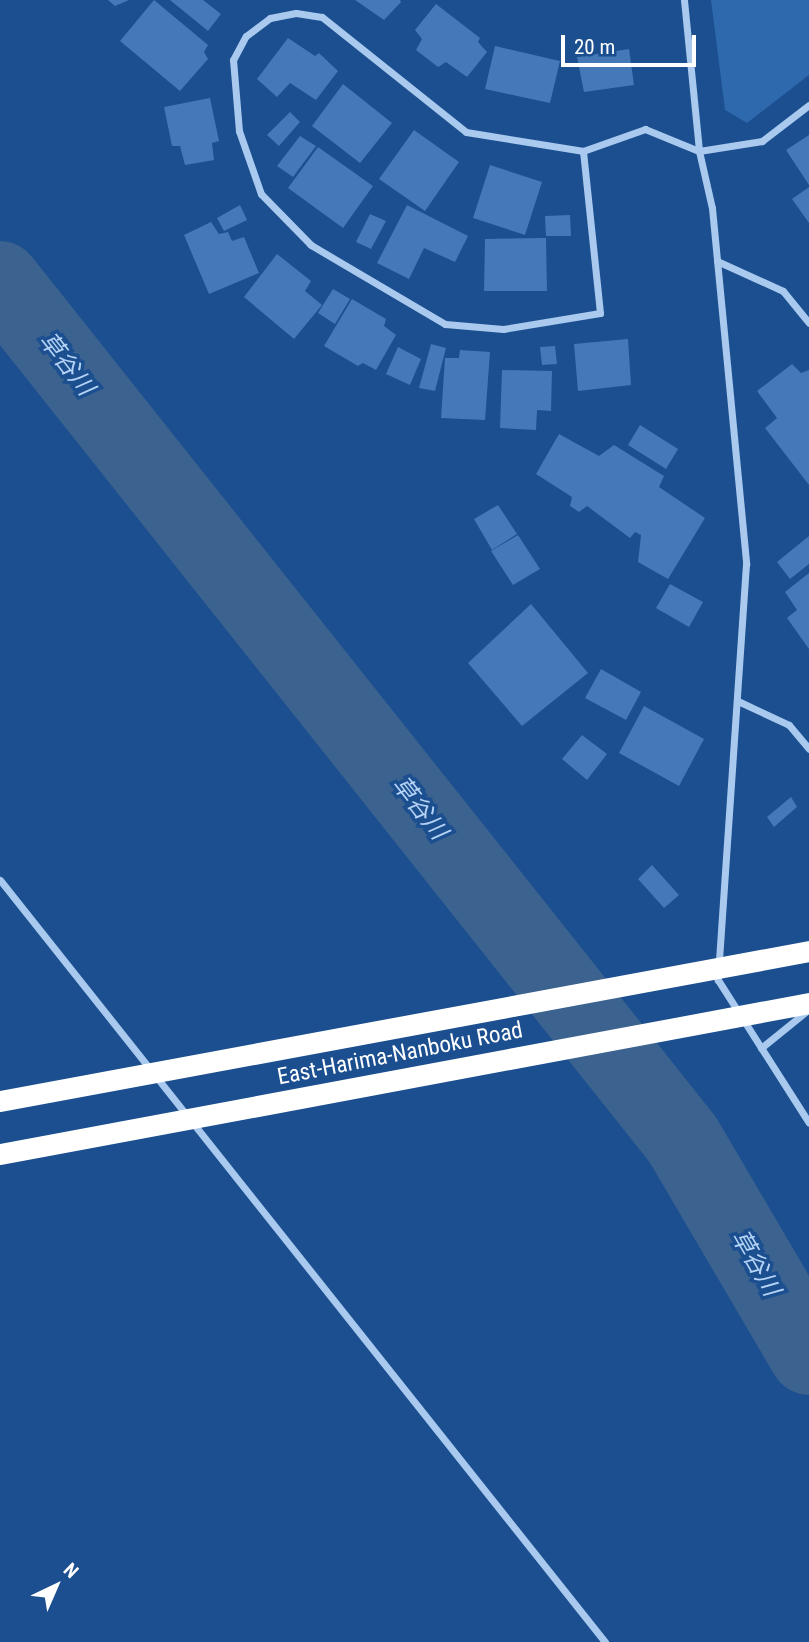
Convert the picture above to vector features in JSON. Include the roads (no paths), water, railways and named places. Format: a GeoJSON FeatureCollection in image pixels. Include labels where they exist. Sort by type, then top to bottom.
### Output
{"type":"FeatureCollection","features":[{"type":"Feature","properties":{"kind":"highway","name":"East-Harima-Nanboku Road"},"geometry":{"type":"LineString","coordinates":[[0,1101],[809,951]]}},
{"type":"Feature","properties":{"kind":"highway","name":"East-Harima-Nanboku Road"},"geometry":{"type":"LineString","coordinates":[[0,1154],[809,1003]]}},
{"type":"Feature","properties":{"kind":"street"},"geometry":{"type":"LineString","coordinates":[[684,0],[699,151],[712,208],[718,261],[746,564],[740,702],[718,980],[809,1123]]}},
{"type":"Feature","properties":{"kind":"street"},"geometry":{"type":"LineString","coordinates":[[583,151],[600,313],[503,329],[445,324],[311,245],[261,194],[239,131],[233,60],[246,36],[270,18],[296,13],[322,17],[466,132],[583,151],[645,129],[699,151],[762,141],[809,105]]}},
{"type":"Feature","properties":{"kind":"street"},"geometry":{"type":"LineString","coordinates":[[718,261],[783,291],[809,323]]}},
{"type":"Feature","properties":{"kind":"street"},"geometry":{"type":"LineString","coordinates":[[740,702],[789,724],[809,749]]}},
{"type":"Feature","properties":{"kind":"street"},"geometry":{"type":"LineString","coordinates":[[0,880],[604,1642]]}},
{"type":"Feature","properties":{"kind":"street"},"geometry":{"type":"LineString","coordinates":[[761,1048],[809,1010]]}},
{"type":"Feature","properties":{"kind":"waterway","name":"草谷川"},"geometry":{"type":"LineString","coordinates":[[0,281],[683,1140],[809,1355]]}}]}
